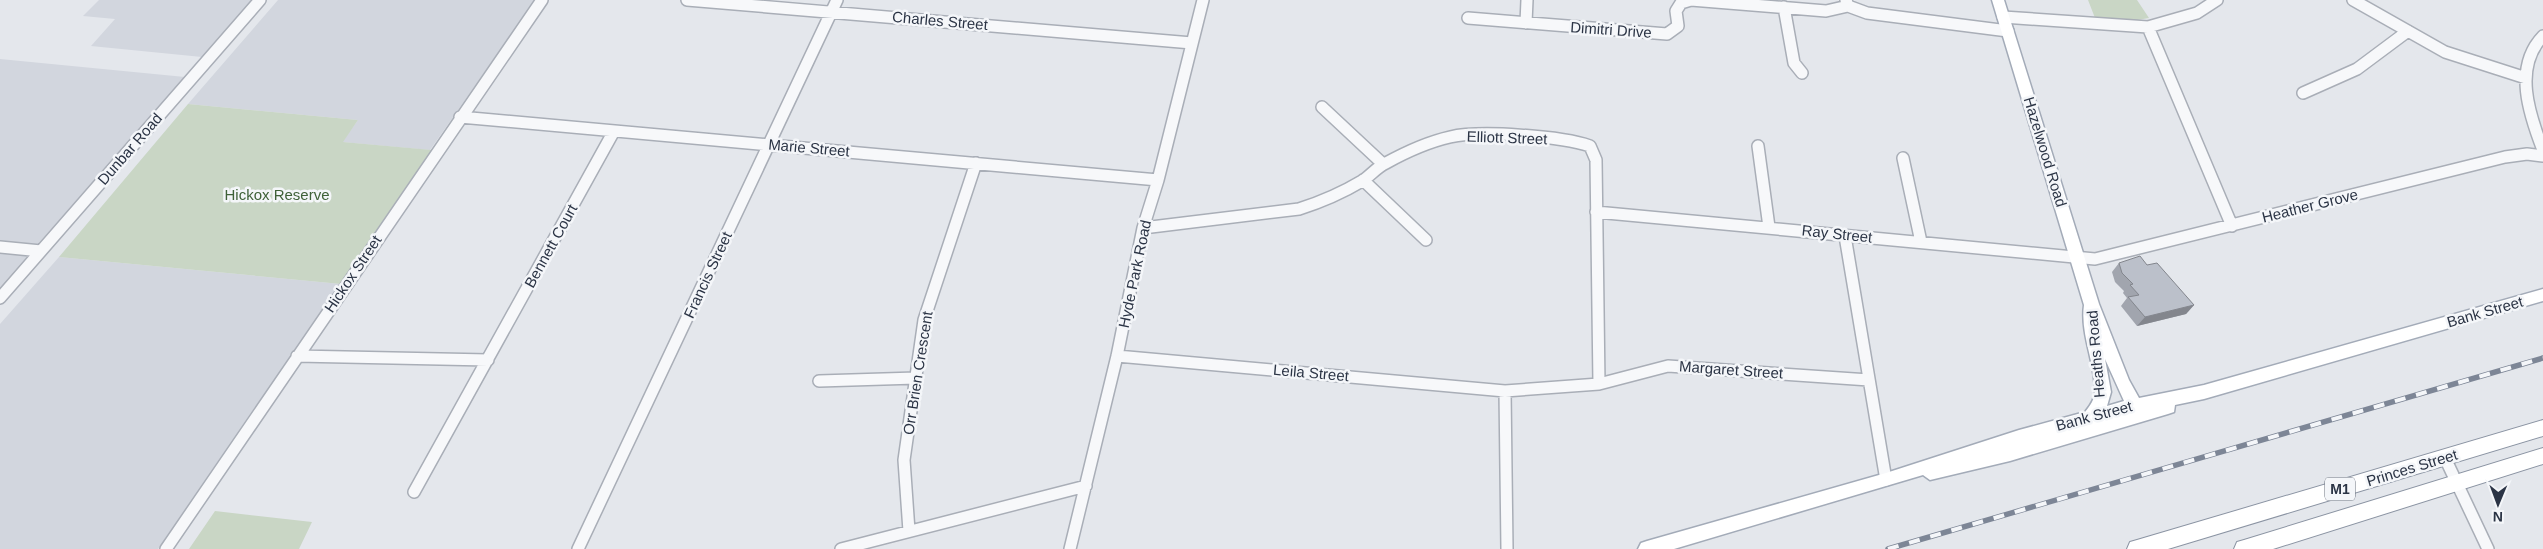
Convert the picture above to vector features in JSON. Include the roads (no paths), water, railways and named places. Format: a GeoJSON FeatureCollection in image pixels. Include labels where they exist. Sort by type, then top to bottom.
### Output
{"type":"FeatureCollection","features":[{"type":"Feature","properties":{"kind":"highway","name":"Princes Street"},"geometry":{"type":"LineString","coordinates":[[2137,549],[2543,428]]}},
{"type":"Feature","properties":{"kind":"highway","name":"Princes Street"},"geometry":{"type":"LineString","coordinates":[[2244,549],[2543,456]]}},
{"type":"Feature","properties":{"kind":"main road","name":"Hazelwood Road"},"geometry":{"type":"LineString","coordinates":[[1998,0],[2091,304]]}},
{"type":"Feature","properties":{"kind":"main road","name":"Bank Street"},"geometry":{"type":"LineString","coordinates":[[1647,549],[1886,480],[2020,437],[2090,417],[2187,402],[2204,392],[2543,295]]}},
{"type":"Feature","properties":{"kind":"main road","name":"Heaths Road"},"geometry":{"type":"LineString","coordinates":[[2090,417],[2097,410],[2103,392],[2091,326],[2091,304]]}},
{"type":"Feature","properties":{"kind":"main road","name":"Heaths Road"},"geometry":{"type":"LineString","coordinates":[[2091,304],[2102,323],[2130,410]]}},
{"type":"Feature","properties":{"kind":"main road"},"geometry":{"type":"LineString","coordinates":[[2103,392],[2130,410]]}},
{"type":"Feature","properties":{"kind":"main road"},"geometry":{"type":"LineString","coordinates":[[1886,480],[1949,470],[1993,458],[2130,410]]}},
{"type":"Feature","properties":{"kind":"street","name":"Dunbar Road"},"geometry":{"type":"LineString","coordinates":[[0,298],[260,0]]}},
{"type":"Feature","properties":{"kind":"street","name":"Hickox Street"},"geometry":{"type":"LineString","coordinates":[[166,549],[542,0]]}},
{"type":"Feature","properties":{"kind":"street","name":"Charles Street"},"geometry":{"type":"LineString","coordinates":[[687,0],[1192,43]]}},
{"type":"Feature","properties":{"kind":"street","name":"Francis Street"},"geometry":{"type":"LineString","coordinates":[[578,549],[837,0]]}},
{"type":"Feature","properties":{"kind":"street","name":"Hyde Park Road"},"geometry":{"type":"LineString","coordinates":[[1070,549],[1118,356],[1144,228],[1158,180],[1203,0]]}},
{"type":"Feature","properties":{"kind":"street"},"geometry":{"type":"LineString","coordinates":[[1526,23],[1527,0]]}},
{"type":"Feature","properties":{"kind":"street"},"geometry":{"type":"LineString","coordinates":[[2003,17],[2148,27],[2197,13],[2217,0]]}},
{"type":"Feature","properties":{"kind":"street"},"geometry":{"type":"LineString","coordinates":[[2353,0],[2445,52],[2526,78]]}},
{"type":"Feature","properties":{"kind":"street","name":"Dimitri Drive"},"geometry":{"type":"LineString","coordinates":[[1468,18],[1668,34],[1678,26],[1676,11],[1681,3],[1688,1],[1826,11],[1847,3]]}},
{"type":"Feature","properties":{"kind":"street"},"geometry":{"type":"LineString","coordinates":[[1847,3],[1868,13],[2008,31]]}},
{"type":"Feature","properties":{"kind":"street"},"geometry":{"type":"LineString","coordinates":[[1784,8],[1794,63],[1802,73]]}},
{"type":"Feature","properties":{"kind":"street"},"geometry":{"type":"LineString","coordinates":[[2148,27],[2232,226]]}},
{"type":"Feature","properties":{"kind":"street"},"geometry":{"type":"LineString","coordinates":[[2302,92],[2357,69],[2408,32]]}},
{"type":"Feature","properties":{"kind":"street"},"geometry":{"type":"LineString","coordinates":[[2543,36],[2534,42],[2530,50],[2526,78],[2527,99],[2534,130],[2543,150]]}},
{"type":"Feature","properties":{"kind":"street"},"geometry":{"type":"LineString","coordinates":[[1322,107],[1383,164]]}},
{"type":"Feature","properties":{"kind":"street","name":"Marie Street"},"geometry":{"type":"LineString","coordinates":[[460,118],[770,144],[1158,180]]}},
{"type":"Feature","properties":{"kind":"street","name":"Bennett Court"},"geometry":{"type":"LineString","coordinates":[[414,492],[614,131]]}},
{"type":"Feature","properties":{"kind":"street","name":"Elliott Street"},"geometry":{"type":"LineString","coordinates":[[1144,228],[1299,209],[1323,201],[1362,180],[1383,164],[1427,143],[1450,137],[1484,134],[1575,141],[1590,146],[1596,160],[1600,384]]}},
{"type":"Feature","properties":{"kind":"street"},"geometry":{"type":"LineString","coordinates":[[1758,146],[1769,227]]}},
{"type":"Feature","properties":{"kind":"street","name":"Heather Grove"},"geometry":{"type":"LineString","coordinates":[[2078,257],[2087,260],[2104,258],[2505,157],[2527,154],[2543,156]]}},
{"type":"Feature","properties":{"kind":"street"},"geometry":{"type":"LineString","coordinates":[[1903,158],[1921,242]]}},
{"type":"Feature","properties":{"kind":"street","name":"Orr Brien Crescent"},"geometry":{"type":"LineString","coordinates":[[909,531],[904,460],[924,320],[976,163]]}},
{"type":"Feature","properties":{"kind":"street"},"geometry":{"type":"LineString","coordinates":[[1362,180],[1426,240]]}},
{"type":"Feature","properties":{"kind":"street","name":"Ray Street"},"geometry":{"type":"LineString","coordinates":[[1596,212],[2078,257]]}},
{"type":"Feature","properties":{"kind":"street"},"geometry":{"type":"LineString","coordinates":[[1845,236],[1886,480]]}},
{"type":"Feature","properties":{"kind":"street"},"geometry":{"type":"LineString","coordinates":[[0,247],[41,251]]}},
{"type":"Feature","properties":{"kind":"street"},"geometry":{"type":"LineString","coordinates":[[297,356],[488,360]]}},
{"type":"Feature","properties":{"kind":"street","name":"Leila Street"},"geometry":{"type":"LineString","coordinates":[[1118,356],[1505,391]]}},
{"type":"Feature","properties":{"kind":"street","name":"Margaret Street"},"geometry":{"type":"LineString","coordinates":[[1505,391],[1600,384],[1668,366],[1869,380]]}},
{"type":"Feature","properties":{"kind":"street"},"geometry":{"type":"LineString","coordinates":[[819,380],[916,378]]}},
{"type":"Feature","properties":{"kind":"street"},"geometry":{"type":"LineString","coordinates":[[1505,391],[1507,549]]}},
{"type":"Feature","properties":{"kind":"street"},"geometry":{"type":"LineString","coordinates":[[2445,458],[2488,549]]}},
{"type":"Feature","properties":{"kind":"street"},"geometry":{"type":"LineString","coordinates":[[841,549],[1086,486]]}},
{"type":"Feature","properties":{"kind":"railway"},"geometry":{"type":"LineString","coordinates":[[1888,549],[2543,358]]}},
{"type":"Feature","properties":{"kind":"park label","name":"Hickox Reserve"},"geometry":{"type":"Point","coordinates":[277,195]}}]}
